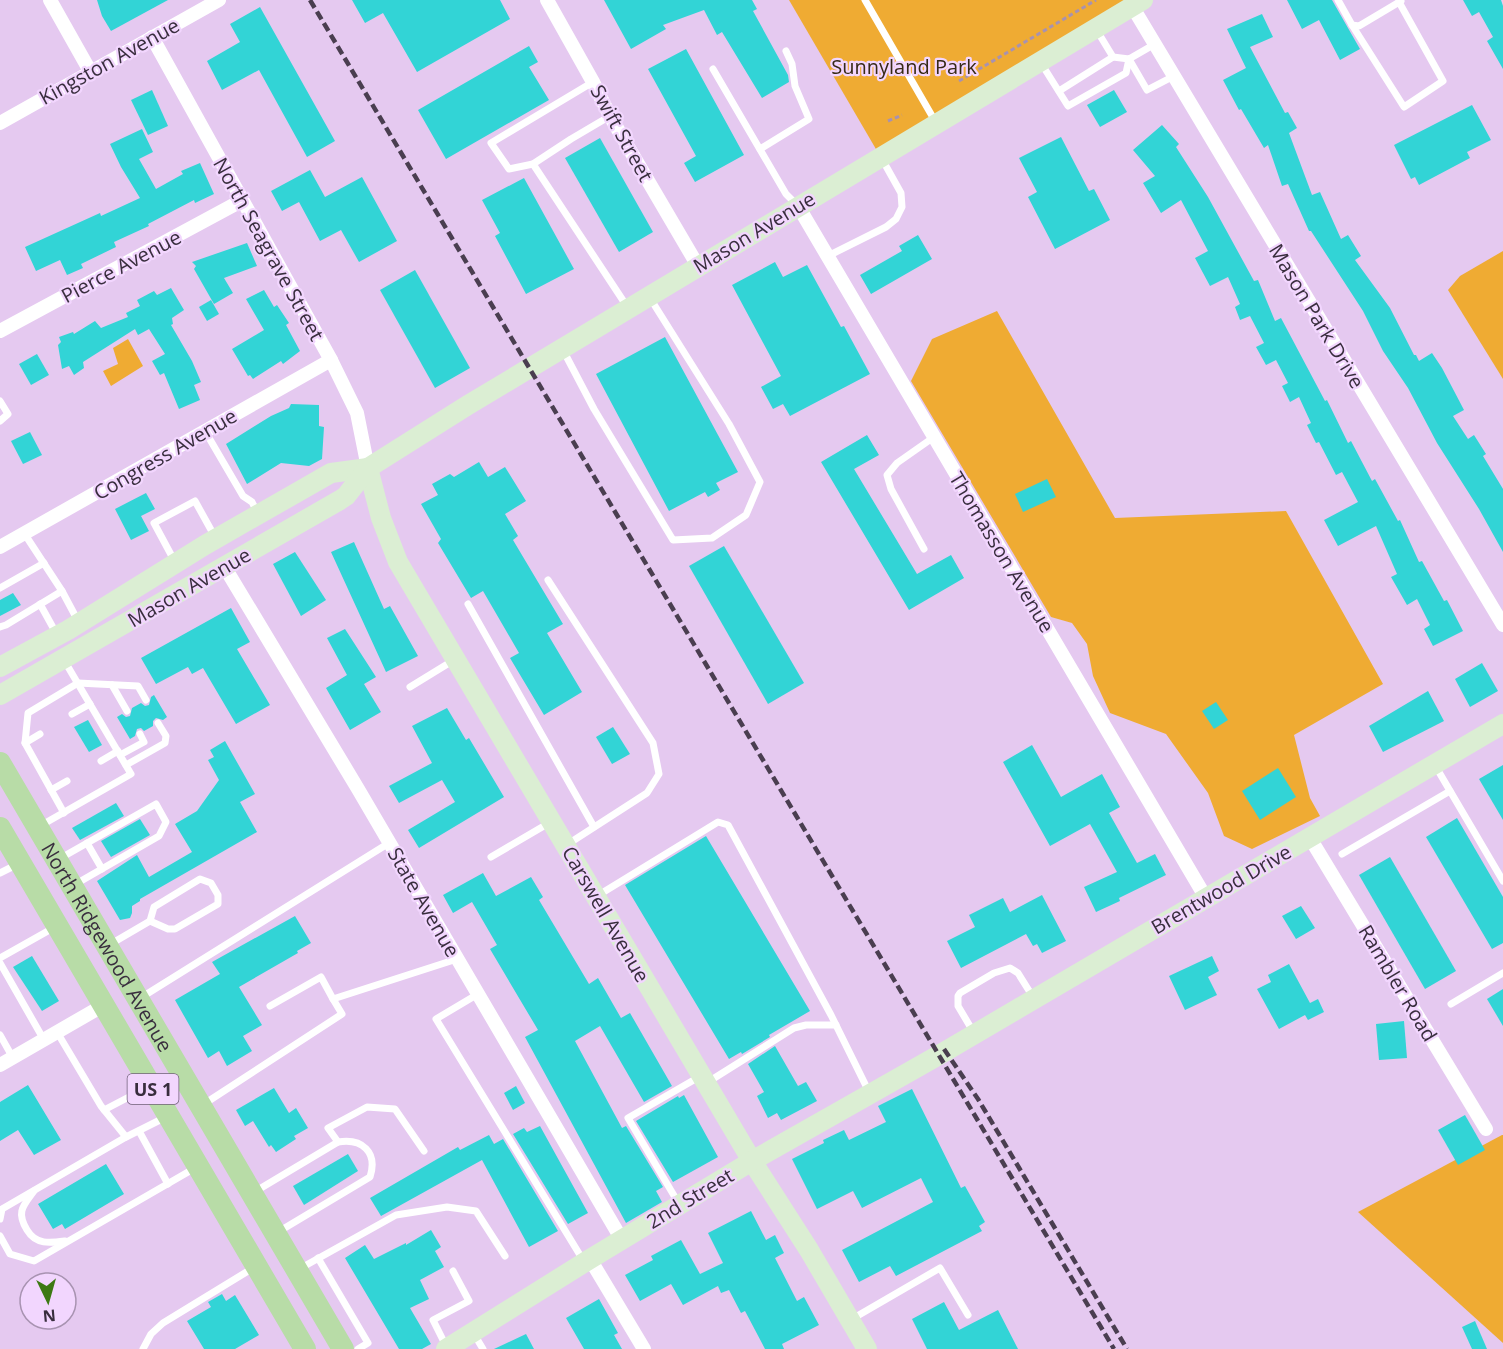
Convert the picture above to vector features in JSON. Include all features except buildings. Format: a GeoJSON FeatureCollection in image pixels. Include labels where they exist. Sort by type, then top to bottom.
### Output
{"type":"FeatureCollection","features":[{"type":"Feature","properties":{"kind":"main road","name":"North Ridgewood Avenue"},"geometry":{"type":"LineString","coordinates":[[0,763],[343,1349]]}},
{"type":"Feature","properties":{"kind":"main road","name":"North Ridgewood Avenue"},"geometry":{"type":"LineString","coordinates":[[0,828],[305,1349]]}},
{"type":"Feature","properties":{"kind":"street"},"geometry":{"type":"LineString","coordinates":[[50,0],[90,71]]}},
{"type":"Feature","properties":{"kind":"street","name":"Kingston Avenue"},"geometry":{"type":"LineString","coordinates":[[0,123],[219,0]]}},
{"type":"Feature","properties":{"kind":"street","name":"Swift Street"},"geometry":{"type":"LineString","coordinates":[[547,0],[610,117],[698,266]]}},
{"type":"Feature","properties":{"kind":"street","name":"Mason Avenue"},"geometry":{"type":"LineString","coordinates":[[0,695],[346,496],[368,468],[649,295],[1137,3]]}},
{"type":"Feature","properties":{"kind":"street","name":"Mason Park Drive"},"geometry":{"type":"LineString","coordinates":[[1137,3],[1155,44],[1173,76],[1503,625]]}},
{"type":"Feature","properties":{"kind":"street","name":"North Seagrave Street"},"geometry":{"type":"LineString","coordinates":[[152,37],[331,360],[357,413],[368,468]]}},
{"type":"Feature","properties":{"kind":"street","name":"Pierce Avenue"},"geometry":{"type":"LineString","coordinates":[[0,331],[242,201]]}},
{"type":"Feature","properties":{"kind":"street","name":"Thomasson Avenue"},"geometry":{"type":"LineString","coordinates":[[798,206],[1206,898]]}},
{"type":"Feature","properties":{"kind":"street","name":"Congress Avenue"},"geometry":{"type":"LineString","coordinates":[[0,547],[331,360]]}},
{"type":"Feature","properties":{"kind":"street","name":"Mason Avenue"},"geometry":{"type":"LineString","coordinates":[[0,667],[80,623],[216,539],[331,473],[368,468]]}},
{"type":"Feature","properties":{"kind":"street","name":"Carswell Avenue"},"geometry":{"type":"LineString","coordinates":[[368,468],[381,518],[398,562],[752,1161],[867,1349]]}},
{"type":"Feature","properties":{"kind":"street","name":"State Avenue"},"geometry":{"type":"LineString","coordinates":[[224,566],[622,1240]]}},
{"type":"Feature","properties":{"kind":"street","name":"Brentwood Drive"},"geometry":{"type":"LineString","coordinates":[[939,1055],[1503,724]]}},
{"type":"Feature","properties":{"kind":"street","name":"Rambler Road"},"geometry":{"type":"LineString","coordinates":[[1310,838],[1486,1129]]}},
{"type":"Feature","properties":{"kind":"street"},"geometry":{"type":"LineString","coordinates":[[0,1065],[104,1005]]}},
{"type":"Feature","properties":{"kind":"street","name":"2nd Street"},"geometry":{"type":"LineString","coordinates":[[447,1348],[478,1341],[587,1261],[752,1161],[939,1055]]}},
{"type":"Feature","properties":{"kind":"street"},"geometry":{"type":"LineString","coordinates":[[587,1261],[644,1349]]}},
{"type":"Feature","properties":{"kind":"lane"},"geometry":{"type":"LineString","coordinates":[[865,0],[936,123]]}},
{"type":"Feature","properties":{"kind":"lane"},"geometry":{"type":"LineString","coordinates":[[1338,0],[1352,25],[1404,107],[1443,81],[1400,1],[1359,26],[1352,25]]}},
{"type":"Feature","properties":{"kind":"lane"},"geometry":{"type":"LineString","coordinates":[[1096,28],[1113,57]]}},
{"type":"Feature","properties":{"kind":"lane"},"geometry":{"type":"LineString","coordinates":[[1059,91],[1113,57],[1129,59],[1155,44]]}},
{"type":"Feature","properties":{"kind":"lane"},"geometry":{"type":"LineString","coordinates":[[760,149],[809,119],[795,86],[792,64],[786,51]]}},
{"type":"Feature","properties":{"kind":"lane"},"geometry":{"type":"LineString","coordinates":[[1129,59],[1147,90],[1173,76]]}},
{"type":"Feature","properties":{"kind":"lane"},"geometry":{"type":"LineString","coordinates":[[1040,61],[1068,106],[1126,73],[1129,59]]}},
{"type":"Feature","properties":{"kind":"lane"},"geometry":{"type":"LineString","coordinates":[[713,69],[786,194],[798,206]]}},
{"type":"Feature","properties":{"kind":"lane"},"geometry":{"type":"LineString","coordinates":[[593,82],[491,143],[509,169],[533,164],[610,117]]}},
{"type":"Feature","properties":{"kind":"lane"},"geometry":{"type":"LineString","coordinates":[[828,256],[886,228],[896,219],[902,207],[901,193],[880,156]]}},
{"type":"Feature","properties":{"kind":"lane"},"geometry":{"type":"LineString","coordinates":[[533,164],[628,308]]}},
{"type":"Feature","properties":{"kind":"lane"},"geometry":{"type":"LineString","coordinates":[[562,348],[594,409],[673,540],[712,538],[746,515],[760,482],[729,424],[649,295]]}},
{"type":"Feature","properties":{"kind":"lane"},"geometry":{"type":"LineString","coordinates":[[0,401],[8,414],[0,421]]}},
{"type":"Feature","properties":{"kind":"lane"},"geometry":{"type":"LineString","coordinates":[[205,431],[243,496],[252,502],[259,514]]}},
{"type":"Feature","properties":{"kind":"lane"},"geometry":{"type":"LineString","coordinates":[[924,549],[891,489],[887,476],[897,463],[934,437]]}},
{"type":"Feature","properties":{"kind":"lane"},"geometry":{"type":"LineString","coordinates":[[176,564],[154,523],[195,501],[216,539]]}},
{"type":"Feature","properties":{"kind":"lane"},"geometry":{"type":"LineString","coordinates":[[24,533],[80,623]]}},
{"type":"Feature","properties":{"kind":"lane"},"geometry":{"type":"LineString","coordinates":[[0,588],[44,563]]}},
{"type":"Feature","properties":{"kind":"lane"},"geometry":{"type":"LineString","coordinates":[[548,580],[653,743],[659,774],[647,793],[566,846]]}},
{"type":"Feature","properties":{"kind":"lane"},"geometry":{"type":"LineString","coordinates":[[0,627],[62,591]]}},
{"type":"Feature","properties":{"kind":"lane"},"geometry":{"type":"LineString","coordinates":[[40,604],[57,636]]}},
{"type":"Feature","properties":{"kind":"lane"},"geometry":{"type":"LineString","coordinates":[[468,604],[594,827]]}},
{"type":"Feature","properties":{"kind":"lane"},"geometry":{"type":"LineString","coordinates":[[38,828],[132,774],[63,659]]}},
{"type":"Feature","properties":{"kind":"lane"},"geometry":{"type":"LineString","coordinates":[[410,687],[456,659]]}},
{"type":"Feature","properties":{"kind":"lane"},"geometry":{"type":"LineString","coordinates":[[64,813],[25,743],[28,713],[78,683],[138,686],[146,700]]}},
{"type":"Feature","properties":{"kind":"lane"},"geometry":{"type":"LineString","coordinates":[[112,685],[128,711]]}},
{"type":"Feature","properties":{"kind":"lane"},"geometry":{"type":"LineString","coordinates":[[72,714],[90,704]]}},
{"type":"Feature","properties":{"kind":"lane"},"geometry":{"type":"LineString","coordinates":[[126,765],[165,743],[166,736],[158,723]]}},
{"type":"Feature","properties":{"kind":"lane"},"geometry":{"type":"LineString","coordinates":[[25,743],[40,734]]}},
{"type":"Feature","properties":{"kind":"lane"},"geometry":{"type":"LineString","coordinates":[[101,761],[144,742],[140,734]]}},
{"type":"Feature","properties":{"kind":"lane"},"geometry":{"type":"LineString","coordinates":[[1435,764],[1503,881]]}},
{"type":"Feature","properties":{"kind":"lane"},"geometry":{"type":"LineString","coordinates":[[51,790],[67,780]]}},
{"type":"Feature","properties":{"kind":"lane"},"geometry":{"type":"LineString","coordinates":[[1342,854],[1450,791]]}},
{"type":"Feature","properties":{"kind":"lane"},"geometry":{"type":"LineString","coordinates":[[56,860],[156,804],[166,822],[159,836],[72,886]]}},
{"type":"Feature","properties":{"kind":"lane"},"geometry":{"type":"LineString","coordinates":[[491,858],[552,822]]}},
{"type":"Feature","properties":{"kind":"lane"},"geometry":{"type":"LineString","coordinates":[[595,897],[718,822],[728,825],[836,1025],[870,1094]]}},
{"type":"Feature","properties":{"kind":"lane"},"geometry":{"type":"LineString","coordinates":[[87,843],[102,869]]}},
{"type":"Feature","properties":{"kind":"lane"},"geometry":{"type":"LineString","coordinates":[[138,1000],[389,843]]}},
{"type":"Feature","properties":{"kind":"lane"},"geometry":{"type":"LineString","coordinates":[[0,873],[20,863]]}},
{"type":"Feature","properties":{"kind":"lane"},"geometry":{"type":"LineString","coordinates":[[107,947],[150,921],[154,907],[200,879],[211,883],[218,895],[218,903],[175,929],[168,929],[150,921]]}},
{"type":"Feature","properties":{"kind":"lane"},"geometry":{"type":"LineString","coordinates":[[0,958],[57,926]]}},
{"type":"Feature","properties":{"kind":"lane"},"geometry":{"type":"LineString","coordinates":[[333,999],[457,959]]}},
{"type":"Feature","properties":{"kind":"lane"},"geometry":{"type":"LineString","coordinates":[[0,963],[44,1040]]}},
{"type":"Feature","properties":{"kind":"lane"},"geometry":{"type":"LineString","coordinates":[[975,1034],[958,1006],[958,996],[994,973],[1005,968],[1014,970],[1035,999]]}},
{"type":"Feature","properties":{"kind":"lane"},"geometry":{"type":"LineString","coordinates":[[1451,1004],[1503,974]]}},
{"type":"Feature","properties":{"kind":"lane"},"geometry":{"type":"LineString","coordinates":[[201,1106],[342,1014],[321,977],[270,1006]]}},
{"type":"Feature","properties":{"kind":"lane"},"geometry":{"type":"LineString","coordinates":[[478,994],[436,1019],[587,1261]]}},
{"type":"Feature","properties":{"kind":"lane"},"geometry":{"type":"LineString","coordinates":[[679,1205],[628,1118],[704,1080],[794,1028],[806,1025],[836,1025]]}},
{"type":"Feature","properties":{"kind":"lane"},"geometry":{"type":"LineString","coordinates":[[57,1032],[104,1110],[126,1137]]}},
{"type":"Feature","properties":{"kind":"lane"},"geometry":{"type":"LineString","coordinates":[[0,1035],[13,1058]]}},
{"type":"Feature","properties":{"kind":"lane"},"geometry":{"type":"LineString","coordinates":[[104,1110],[151,1085]]}},
{"type":"Feature","properties":{"kind":"lane"},"geometry":{"type":"LineString","coordinates":[[338,1143],[328,1128],[367,1107],[394,1109],[424,1151]]}},
{"type":"Feature","properties":{"kind":"lane"},"geometry":{"type":"LineString","coordinates":[[0,1219],[2,1209],[126,1137],[169,1116]]}},
{"type":"Feature","properties":{"kind":"lane"},"geometry":{"type":"LineString","coordinates":[[139,1131],[168,1184]]}},
{"type":"Feature","properties":{"kind":"lane"},"geometry":{"type":"LineString","coordinates":[[252,1193],[338,1143],[351,1140],[364,1146],[371,1155],[374,1167],[370,1177],[275,1233]]}},
{"type":"Feature","properties":{"kind":"lane"},"geometry":{"type":"LineString","coordinates":[[0,1236],[10,1254],[34,1261],[198,1166]]}},
{"type":"Feature","properties":{"kind":"lane"},"geometry":{"type":"LineString","coordinates":[[36,1189],[24,1205],[21,1215],[21,1220],[31,1236],[36,1240],[49,1243],[71,1240]]}},
{"type":"Feature","properties":{"kind":"lane"},"geometry":{"type":"LineString","coordinates":[[297,1270],[396,1215],[447,1207],[476,1211],[505,1256]]}},
{"type":"Feature","properties":{"kind":"lane"},"geometry":{"type":"LineString","coordinates":[[318,1258],[368,1343],[358,1349]]}},
{"type":"Feature","properties":{"kind":"lane"},"geometry":{"type":"LineString","coordinates":[[143,1349],[151,1334],[163,1323],[256,1266]]}},
{"type":"Feature","properties":{"kind":"lane"},"geometry":{"type":"LineString","coordinates":[[850,1320],[940,1268],[968,1315]]}},
{"type":"Feature","properties":{"kind":"lane"},"geometry":{"type":"LineString","coordinates":[[447,1348],[433,1320],[469,1301],[453,1271]]}},
{"type":"Feature","properties":{"kind":"path"},"geometry":{"type":"LineString","coordinates":[[959,81],[1096,0]]}},
{"type":"Feature","properties":{"kind":"path"},"geometry":{"type":"LineString","coordinates":[[888,121],[902,115]]}},
{"type":"Feature","properties":{"kind":"green space","name":"Sunnyland Park"},"geometry":{"type":"Polygon","coordinates":[[[789,0],[1143,0],[880,156],[789,0]]]}},
{"type":"Feature","properties":{"kind":"green space"},"geometry":{"type":"Polygon","coordinates":[[[1503,251],[1503,379],[1448,290],[1460,276],[1503,251]]]}},
{"type":"Feature","properties":{"kind":"green space"},"geometry":{"type":"Polygon","coordinates":[[[997,311],[1115,518],[1286,511],[1383,684],[1294,735],[1310,798],[1320,816],[1252,849],[1224,836],[1208,793],[1166,734],[1110,713],[1093,676],[1087,644],[1072,623],[1051,617],[911,381],[932,339],[997,311]]]}},
{"type":"Feature","properties":{"kind":"green space"},"geometry":{"type":"Polygon","coordinates":[[[128,339],[143,366],[111,386],[103,371],[118,364],[113,348],[128,339]]]}},
{"type":"Feature","properties":{"kind":"green space"},"geometry":{"type":"Polygon","coordinates":[[[1503,1135],[1503,1343],[1358,1212],[1503,1135]]]}},
{"type":"Feature","properties":{"kind":"railway"},"geometry":{"type":"LineString","coordinates":[[310,0],[1114,1349]]}},
{"type":"Feature","properties":{"kind":"railway"},"geometry":{"type":"LineString","coordinates":[[944,1049],[978,1099],[1127,1349]]}}]}
